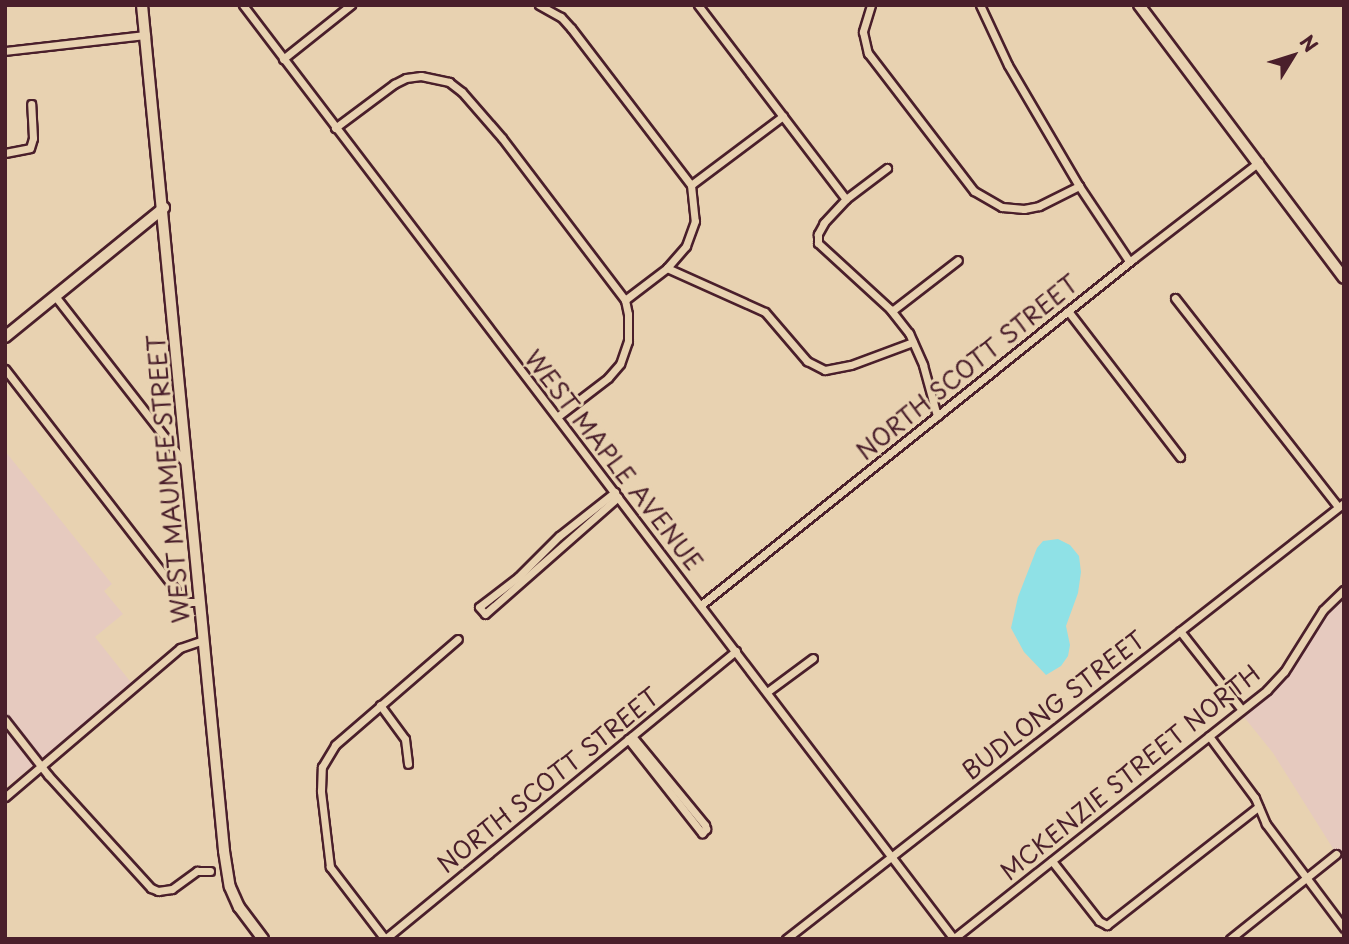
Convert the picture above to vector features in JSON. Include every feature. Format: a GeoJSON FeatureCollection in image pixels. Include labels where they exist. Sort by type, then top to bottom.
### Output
{"type":"FeatureCollection","features":[{"type":"Feature","properties":{"kind":"main road","name":"WEST MAUMEE STREET"},"geometry":{"type":"LineString","coordinates":[[142,5],[164,208],[203,640],[230,887],[239,907],[263,939]]}},
{"type":"Feature","properties":{"kind":"main road"},"geometry":{"type":"LineString","coordinates":[[1139,5],[1344,278]]}},
{"type":"Feature","properties":{"kind":"main road"},"geometry":{"type":"LineString","coordinates":[[5,337],[164,208]]}},
{"type":"Feature","properties":{"kind":"street","name":"WEST MAPLE AVENUE"},"geometry":{"type":"LineString","coordinates":[[243,5],[953,939]]}},
{"type":"Feature","properties":{"kind":"street"},"geometry":{"type":"LineString","coordinates":[[284,59],[351,5]]}},
{"type":"Feature","properties":{"kind":"street"},"geometry":{"type":"LineString","coordinates":[[539,5],[561,17],[571,28],[691,185],[695,211],[693,230],[680,254],[667,268],[625,300]]}},
{"type":"Feature","properties":{"kind":"street"},"geometry":{"type":"LineString","coordinates":[[698,5],[846,199]]}},
{"type":"Feature","properties":{"kind":"street"},"geometry":{"type":"LineString","coordinates":[[980,5],[1008,65],[1079,186],[1131,260]]}},
{"type":"Feature","properties":{"kind":"street"},"geometry":{"type":"LineString","coordinates":[[868,6],[863,32],[868,53],[974,191],[1002,206],[1024,209],[1039,206],[1079,186]]}},
{"type":"Feature","properties":{"kind":"street"},"geometry":{"type":"LineString","coordinates":[[5,51],[146,34]]}},
{"type":"Feature","properties":{"kind":"street"},"geometry":{"type":"LineString","coordinates":[[335,128],[394,83],[406,78],[436,78],[449,82],[462,92],[502,138],[625,300],[628,341],[620,364],[608,378],[557,418]]}},
{"type":"Feature","properties":{"kind":"street"},"geometry":{"type":"LineString","coordinates":[[5,153],[27,150],[33,144],[31,104]]}},
{"type":"Feature","properties":{"kind":"street"},"geometry":{"type":"LineString","coordinates":[[691,185],[783,116]]}},
{"type":"Feature","properties":{"kind":"street","name":"NORTH SCOTT STREET"},"geometry":{"type":"LineString","coordinates":[[701,605],[1131,260],[1259,162]]}},
{"type":"Feature","properties":{"kind":"street"},"geometry":{"type":"LineString","coordinates":[[887,168],[846,199],[824,223],[818,234],[818,243],[892,311],[913,342],[937,416]]}},
{"type":"Feature","properties":{"kind":"street"},"geometry":{"type":"LineString","coordinates":[[892,311],[958,260]]}},
{"type":"Feature","properties":{"kind":"street"},"geometry":{"type":"LineString","coordinates":[[667,268],[765,312],[807,361],[825,370],[844,367],[913,342]]}},
{"type":"Feature","properties":{"kind":"street"},"geometry":{"type":"LineString","coordinates":[[55,296],[187,466]]}},
{"type":"Feature","properties":{"kind":"street"},"geometry":{"type":"LineString","coordinates":[[1175,298],[1341,505]]}},
{"type":"Feature","properties":{"kind":"street"},"geometry":{"type":"LineString","coordinates":[[1068,311],[1180,457]]}},
{"type":"Feature","properties":{"kind":"street"},"geometry":{"type":"LineString","coordinates":[[5,369],[185,602],[200,602]]}},
{"type":"Feature","properties":{"kind":"street"},"geometry":{"type":"LineString","coordinates":[[521,580],[479,607],[485,614],[521,580],[562,539],[616,494]]}},
{"type":"Feature","properties":{"kind":"street","name":"BUDLONG STREET"},"geometry":{"type":"LineString","coordinates":[[786,939],[1341,505]]}},
{"type":"Feature","properties":{"kind":"street","name":"MCKENZIE STREET NORTH"},"geometry":{"type":"LineString","coordinates":[[953,939],[1275,682],[1323,610],[1344,590]]}},
{"type":"Feature","properties":{"kind":"street"},"geometry":{"type":"LineString","coordinates":[[1180,631],[1242,710]]}},
{"type":"Feature","properties":{"kind":"street"},"geometry":{"type":"LineString","coordinates":[[385,939],[330,867],[321,791],[324,761],[335,745],[458,639]]}},
{"type":"Feature","properties":{"kind":"street"},"geometry":{"type":"LineString","coordinates":[[5,797],[180,649],[203,640]]}},
{"type":"Feature","properties":{"kind":"street","name":"NORTH SCOTT STREET"},"geometry":{"type":"LineString","coordinates":[[385,939],[736,651]]}},
{"type":"Feature","properties":{"kind":"street"},"geometry":{"type":"LineString","coordinates":[[767,692],[813,658]]}},
{"type":"Feature","properties":{"kind":"street"},"geometry":{"type":"LineString","coordinates":[[380,705],[405,739],[408,764]]}},
{"type":"Feature","properties":{"kind":"street"},"geometry":{"type":"LineString","coordinates":[[5,720],[41,767],[151,888],[158,891],[172,889],[197,871],[210,871]]}},
{"type":"Feature","properties":{"kind":"street"},"geometry":{"type":"LineString","coordinates":[[1209,736],[1255,798],[1266,824],[1344,928]]}},
{"type":"Feature","properties":{"kind":"street"},"geometry":{"type":"LineString","coordinates":[[630,737],[705,825],[706,829],[702,833],[671,798],[630,737]]}},
{"type":"Feature","properties":{"kind":"street"},"geometry":{"type":"LineString","coordinates":[[671,798],[679,792]]}},
{"type":"Feature","properties":{"kind":"street"},"geometry":{"type":"LineString","coordinates":[[1052,861],[1099,921],[1107,925],[1258,807]]}},
{"type":"Feature","properties":{"kind":"street"},"geometry":{"type":"LineString","coordinates":[[1230,939],[1336,853]]}},
{"type":"Feature","properties":{"kind":"shaded area"},"geometry":{"type":"Polygon","coordinates":[[[5,451],[112,584],[104,591],[123,614],[95,637],[133,685],[5,788],[5,451]]]}},
{"type":"Feature","properties":{"kind":"shaded area"},"geometry":{"type":"Polygon","coordinates":[[[1344,597],[1344,866],[1273,753],[1244,717],[1282,682],[1329,609],[1344,597]]]}},
{"type":"Feature","properties":{"kind":"water"},"geometry":{"type":"Polygon","coordinates":[[[1058,539],[1070,545],[1079,556],[1081,572],[1078,593],[1066,626],[1070,645],[1068,656],[1061,666],[1046,675],[1024,652],[1011,628],[1018,597],[1037,548],[1043,541],[1058,539]]]}}]}
